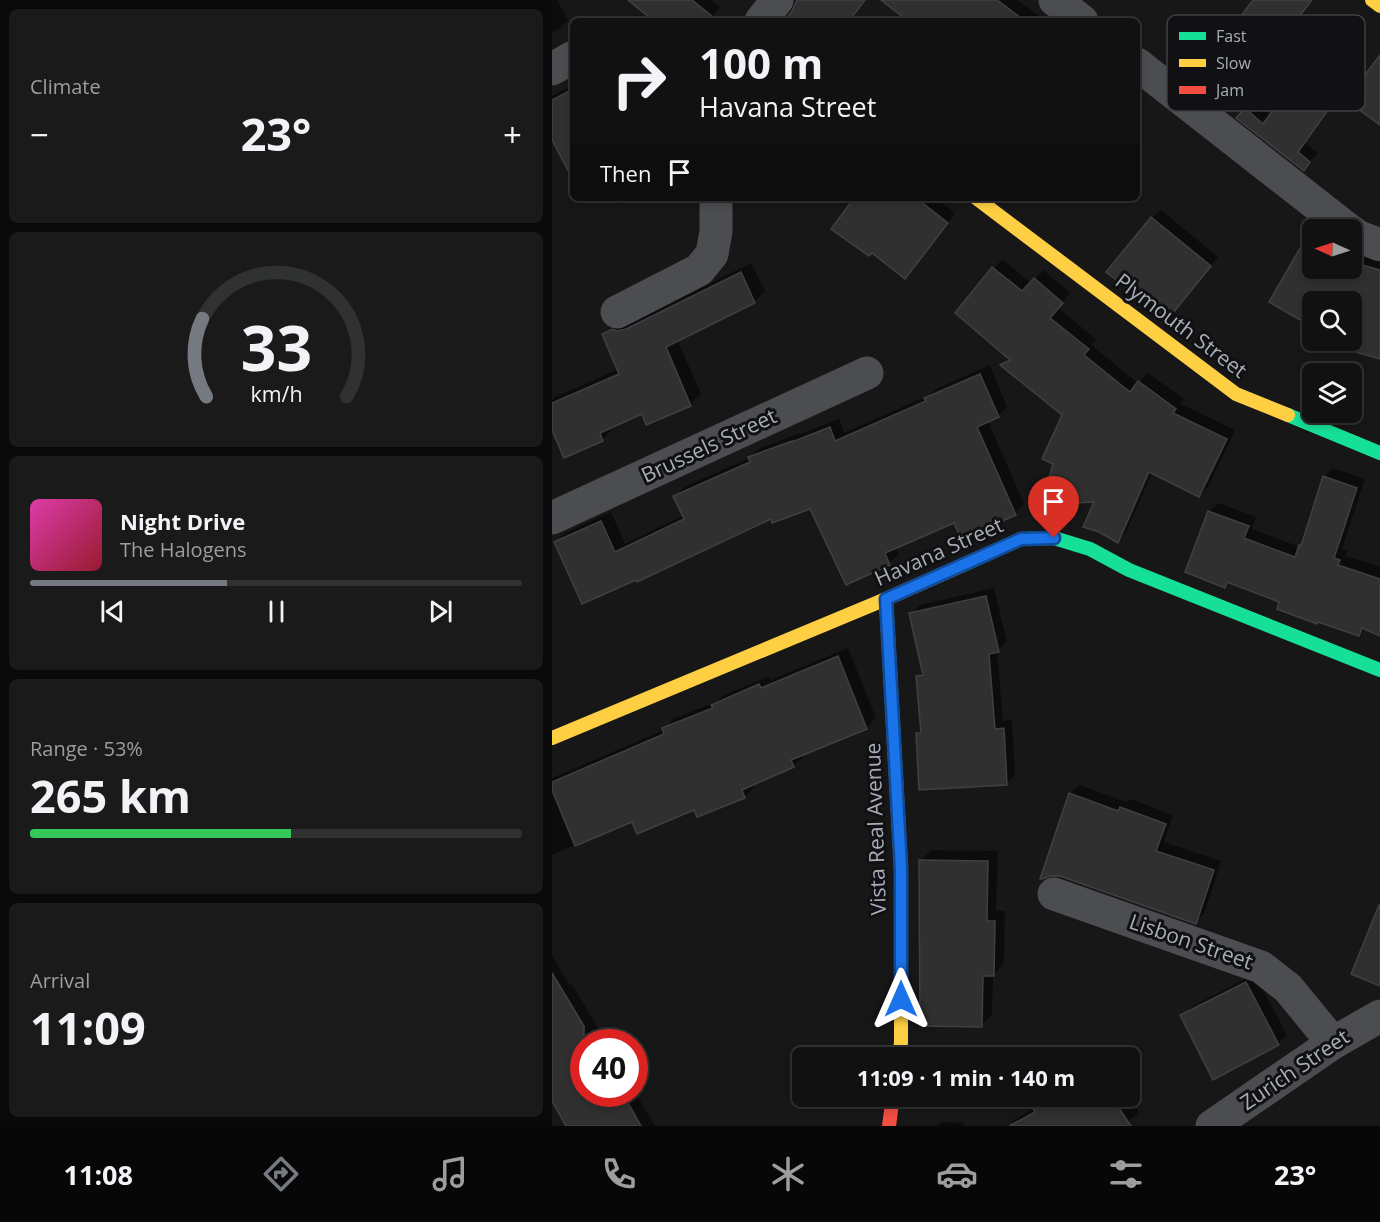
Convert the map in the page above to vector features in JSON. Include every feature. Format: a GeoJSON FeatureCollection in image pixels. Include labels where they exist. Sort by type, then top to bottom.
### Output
{"type":"FeatureCollection","features":[{"type":"Feature","properties":{"kind":"street"},"geometry":{"type":"LineString","coordinates":[[763,18],[777,0]]}},
{"type":"Feature","properties":{"kind":"street"},"geometry":{"type":"LineString","coordinates":[[1055,0],[1078,18]]}},
{"type":"Feature","properties":{"kind":"street"},"geometry":{"type":"LineString","coordinates":[[1372,0],[1380,6]]}},
{"type":"Feature","properties":{"kind":"street"},"geometry":{"type":"LineString","coordinates":[[552,69],[570,59]]}},
{"type":"Feature","properties":{"kind":"street"},"geometry":{"type":"LineString","coordinates":[[1140,66],[1167,88]]}},
{"type":"Feature","properties":{"kind":"street"},"geometry":{"type":"LineString","coordinates":[[1197,111],[1335,219]]}},
{"type":"Feature","properties":{"kind":"street"},"geometry":{"type":"LineString","coordinates":[[617,312],[699,270],[711,254],[716,231],[716,201]]}},
{"type":"Feature","properties":{"kind":"street","name":"Plymouth Street"},"geometry":{"type":"LineString","coordinates":[[980,201],[1236,394],[1380,453]]}},
{"type":"Feature","properties":{"kind":"street"},"geometry":{"type":"LineString","coordinates":[[1362,238],[1380,245]]}},
{"type":"Feature","properties":{"kind":"street","name":"Brussels Street"},"geometry":{"type":"LineString","coordinates":[[552,518],[867,373]]}},
{"type":"Feature","properties":{"kind":"street","name":"Havana Street"},"geometry":{"type":"LineString","coordinates":[[552,738],[886,599],[1021,539],[1054,538],[1090,549],[1129,570],[1380,670]]}},
{"type":"Feature","properties":{"kind":"street","name":"Vista Real Avenue"},"geometry":{"type":"LineString","coordinates":[[886,599],[901,868],[900,1047]]}},
{"type":"Feature","properties":{"kind":"street","name":"Lisbon Street"},"geometry":{"type":"LineString","coordinates":[[1054,894],[1261,967],[1288,988],[1333,1043]]}},
{"type":"Feature","properties":{"kind":"street","name":"Zurich Street"},"geometry":{"type":"LineString","coordinates":[[1212,1126],[1333,1043],[1380,1016]]}},
{"type":"Feature","properties":{"kind":"street"},"geometry":{"type":"LineString","coordinates":[[889,1126],[892,1107]]}},
{"type":"Feature","properties":{"kind":"building"},"geometry":{"type":"Polygon","coordinates":[[[628,0],[692,0],[714,18],[650,18],[628,0]]]}},
{"type":"Feature","properties":{"kind":"building"},"geometry":{"type":"Polygon","coordinates":[[[797,0],[865,0],[851,18],[787,18],[797,0]]]}},
{"type":"Feature","properties":{"kind":"building"},"geometry":{"type":"Polygon","coordinates":[[[881,0],[997,0],[1021,18],[904,18],[881,0]]]}},
{"type":"Feature","properties":{"kind":"building"},"geometry":{"type":"Polygon","coordinates":[[[1253,0],[1312,0],[1300,15],[1242,15],[1253,0]]]}},
{"type":"Feature","properties":{"kind":"building"},"geometry":{"type":"Polygon","coordinates":[[[1380,55],[1380,125],[1361,111],[1365,111],[1365,75],[1380,55]]]}},
{"type":"Feature","properties":{"kind":"building"},"geometry":{"type":"Polygon","coordinates":[[[570,91],[570,174],[552,140],[552,100],[570,91]]]}},
{"type":"Feature","properties":{"kind":"building"},"geometry":{"type":"Polygon","coordinates":[[[1242,111],[1248,111],[1263,124],[1272,111],[1327,111],[1298,152],[1310,162],[1304,171],[1236,118],[1242,111]]]}},
{"type":"Feature","properties":{"kind":"building"},"geometry":{"type":"Polygon","coordinates":[[[852,201],[920,201],[948,223],[905,279],[872,253],[869,256],[831,229],[852,201]]]}},
{"type":"Feature","properties":{"kind":"building"},"geometry":{"type":"Polygon","coordinates":[[[1151,217],[1211,266],[1168,319],[1106,272],[1151,217]]]}},
{"type":"Feature","properties":{"kind":"building"},"geometry":{"type":"Polygon","coordinates":[[[1302,245],[1302,279],[1362,279],[1362,265],[1380,270],[1380,359],[1352,351],[1362,351],[1362,291],[1302,291],[1302,321],[1269,302],[1302,245]]]}},
{"type":"Feature","properties":{"kind":"building"},"geometry":{"type":"Polygon","coordinates":[[[992,267],[1022,291],[1034,278],[1063,303],[1050,318],[1089,349],[1084,355],[1130,392],[1138,381],[1176,409],[1173,413],[1227,439],[1199,497],[1149,472],[1118,543],[1099,532],[1083,527],[1094,502],[1057,504],[1043,500],[1053,464],[1042,459],[1062,415],[1000,365],[1010,360],[955,313],[992,267]]]}},
{"type":"Feature","properties":{"kind":"building"},"geometry":{"type":"Polygon","coordinates":[[[741,272],[755,303],[666,347],[691,406],[646,425],[642,414],[600,433],[603,441],[564,458],[552,430],[552,403],[619,374],[602,334],[612,329],[617,331],[626,329],[741,272]]]}},
{"type":"Feature","properties":{"kind":"building"},"geometry":{"type":"Polygon","coordinates":[[[980,374],[999,417],[977,427],[1016,515],[961,539],[954,523],[885,553],[890,565],[846,585],[810,509],[772,523],[771,519],[637,582],[636,580],[582,604],[554,542],[601,521],[615,552],[684,519],[673,496],[750,462],[748,457],[830,427],[835,441],[926,401],[924,398],[980,374]]]}},
{"type":"Feature","properties":{"kind":"building"},"geometry":{"type":"Polygon","coordinates":[[[1323,476],[1357,488],[1334,558],[1340,560],[1338,565],[1380,579],[1380,636],[1362,628],[1359,636],[1318,622],[1317,624],[1277,609],[1279,602],[1227,582],[1225,588],[1185,572],[1208,511],[1249,526],[1244,538],[1295,557],[1299,545],[1301,546],[1323,476]]]}},
{"type":"Feature","properties":{"kind":"building"},"geometry":{"type":"Polygon","coordinates":[[[986,596],[999,652],[989,654],[995,729],[1004,728],[1007,785],[919,790],[916,733],[921,733],[916,676],[923,675],[909,613],[986,596]]]}},
{"type":"Feature","properties":{"kind":"building"},"geometry":{"type":"Polygon","coordinates":[[[838,656],[867,729],[791,760],[794,767],[742,790],[745,798],[697,817],[694,810],[637,834],[632,822],[575,846],[552,790],[552,782],[664,734],[662,728],[713,708],[711,705],[759,684],[761,688],[838,656]]]}},
{"type":"Feature","properties":{"kind":"building"},"geometry":{"type":"Polygon","coordinates":[[[1069,793],[1118,811],[1120,807],[1166,824],[1156,851],[1214,870],[1196,924],[1060,876],[1040,879],[1069,793]]]}},
{"type":"Feature","properties":{"kind":"building"},"geometry":{"type":"Polygon","coordinates":[[[919,860],[988,861],[987,921],[995,921],[994,976],[983,976],[982,1027],[920,1026],[919,860]]]}},
{"type":"Feature","properties":{"kind":"building"},"geometry":{"type":"Polygon","coordinates":[[[1380,906],[1380,986],[1351,974],[1380,906]]]}},
{"type":"Feature","properties":{"kind":"building"},"geometry":{"type":"Polygon","coordinates":[[[552,973],[584,1026],[584,1029],[570,1029],[570,1107],[630,1107],[641,1126],[566,1126],[552,1101],[552,973]]]}},
{"type":"Feature","properties":{"kind":"building"},"geometry":{"type":"Polygon","coordinates":[[[1246,982],[1279,1045],[1213,1080],[1180,1015],[1246,982]]]}},
{"type":"Feature","properties":{"kind":"building"},"geometry":{"type":"Polygon","coordinates":[[[1032,1107],[1118,1107],[1131,1126],[1009,1126],[1035,1112],[1032,1107]]]}},
{"type":"Feature","properties":{"kind":"traffic: fast"},"geometry":{"type":"LineString","coordinates":[[1288,415],[1380,453]]}},
{"type":"Feature","properties":{"kind":"traffic: fast"},"geometry":{"type":"LineString","coordinates":[[963,565],[1021,539],[1054,538],[1090,549],[1129,570],[1380,670]]}},
{"type":"Feature","properties":{"kind":"traffic: slow"},"geometry":{"type":"LineString","coordinates":[[1372,0],[1380,6]]}},
{"type":"Feature","properties":{"kind":"traffic: slow"},"geometry":{"type":"LineString","coordinates":[[980,201],[1236,394],[1288,415]]}},
{"type":"Feature","properties":{"kind":"traffic: slow"},"geometry":{"type":"LineString","coordinates":[[552,738],[963,565]]}},
{"type":"Feature","properties":{"kind":"traffic: slow"},"geometry":{"type":"LineString","coordinates":[[886,599],[901,868],[900,1047]]}},
{"type":"Feature","properties":{"kind":"traffic: jam"},"geometry":{"type":"LineString","coordinates":[[889,1126],[892,1107]]}},
{"type":"Feature","properties":{"kind":"route"},"geometry":{"type":"LineString","coordinates":[[901,999],[901,868],[886,599],[1021,539],[1054,538]]}}]}
